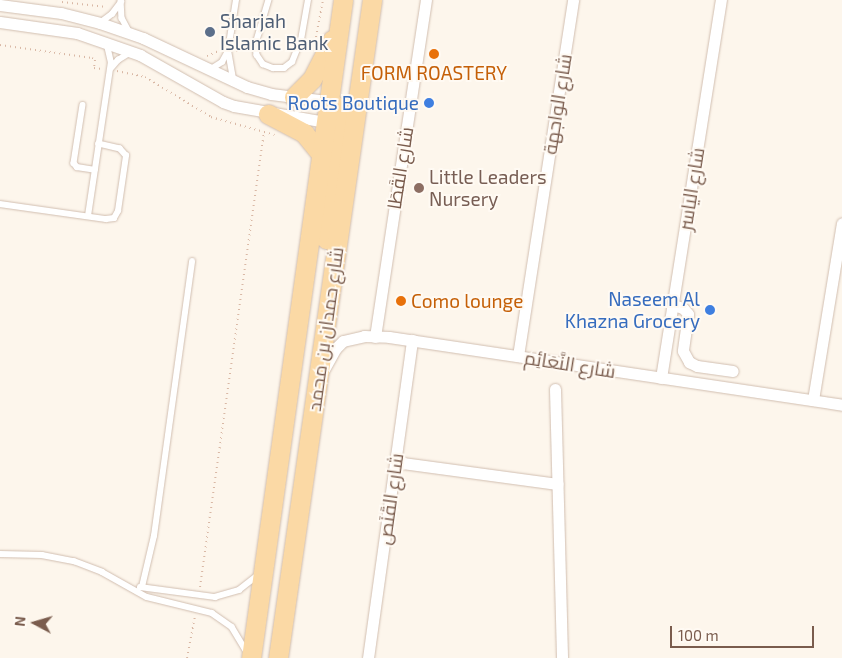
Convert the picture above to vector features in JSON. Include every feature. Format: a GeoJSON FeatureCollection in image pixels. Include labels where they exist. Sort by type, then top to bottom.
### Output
{"type":"FeatureCollection","features":[{"type":"Feature","properties":{"kind":"main road","name":"شارع حمدان بن محمد"},"geometry":{"type":"LineString","coordinates":[[278,658],[331,290],[343,103],[340,23],[343,0]]}},
{"type":"Feature","properties":{"kind":"main road"},"geometry":{"type":"LineString","coordinates":[[343,103],[354,0]]}},
{"type":"Feature","properties":{"kind":"main road","name":"شارع حمدان بن محمد"},"geometry":{"type":"LineString","coordinates":[[250,658],[322,155],[341,124],[343,103],[372,0]]}},
{"type":"Feature","properties":{"kind":"main road"},"geometry":{"type":"LineString","coordinates":[[294,97],[318,69],[340,23]]}},
{"type":"Feature","properties":{"kind":"main road"},"geometry":{"type":"LineString","coordinates":[[266,123],[304,133],[322,155]]}},
{"type":"Feature","properties":{"kind":"street","name":"شارع القَطَا"},"geometry":{"type":"LineString","coordinates":[[374,337],[426,0]]}},
{"type":"Feature","properties":{"kind":"street","name":"شارع الواجهة"},"geometry":{"type":"LineString","coordinates":[[518,356],[573,0]]}},
{"type":"Feature","properties":{"kind":"street","name":"شارع الياسر"},"geometry":{"type":"LineString","coordinates":[[661,378],[721,0]]}},
{"type":"Feature","properties":{"kind":"street"},"geometry":{"type":"LineString","coordinates":[[0,5],[61,14],[129,32],[233,82],[259,91],[343,103]]}},
{"type":"Feature","properties":{"kind":"street"},"geometry":{"type":"LineString","coordinates":[[0,22],[77,33],[131,52],[155,62],[223,102],[266,123],[341,124]]}},
{"type":"Feature","properties":{"kind":"street"},"geometry":{"type":"LineString","coordinates":[[813,400],[842,223]]}},
{"type":"Feature","properties":{"kind":"street"},"geometry":{"type":"LineString","coordinates":[[673,305],[684,308],[688,314],[683,351],[689,362],[697,366],[733,371]]}},
{"type":"Feature","properties":{"kind":"street","name":"شارع النَّعَائِم"},"geometry":{"type":"LineString","coordinates":[[317,379],[336,348],[343,341],[352,337],[374,337],[412,340],[842,405]]}},
{"type":"Feature","properties":{"kind":"street","name":"شارع القَنَص"},"geometry":{"type":"LineString","coordinates":[[368,658],[412,340]]}},
{"type":"Feature","properties":{"kind":"street"},"geometry":{"type":"LineString","coordinates":[[555,389],[562,658]]}},
{"type":"Feature","properties":{"kind":"street"},"geometry":{"type":"LineString","coordinates":[[395,462],[558,484]]}},
{"type":"Feature","properties":{"kind":"lane"},"geometry":{"type":"LineString","coordinates":[[233,82],[228,51],[236,0]]}},
{"type":"Feature","properties":{"kind":"lane"},"geometry":{"type":"LineString","coordinates":[[269,0],[256,44],[257,55],[263,64],[273,68],[284,68],[292,62],[301,40],[308,0]]}},
{"type":"Feature","properties":{"kind":"lane"},"geometry":{"type":"LineString","coordinates":[[100,23],[112,14],[121,1]]}},
{"type":"Feature","properties":{"kind":"lane"},"geometry":{"type":"LineString","coordinates":[[121,1],[122,18],[129,32]]}},
{"type":"Feature","properties":{"kind":"lane"},"geometry":{"type":"LineString","coordinates":[[88,216],[110,70],[111,56],[106,43]]}},
{"type":"Feature","properties":{"kind":"lane"},"geometry":{"type":"LineString","coordinates":[[210,70],[222,62],[228,51]]}},
{"type":"Feature","properties":{"kind":"lane"},"geometry":{"type":"LineString","coordinates":[[110,70],[118,60],[131,52]]}},
{"type":"Feature","properties":{"kind":"lane"},"geometry":{"type":"LineString","coordinates":[[83,105],[74,163],[77,167],[95,170]]}},
{"type":"Feature","properties":{"kind":"lane"},"geometry":{"type":"LineString","coordinates":[[0,204],[110,219],[116,215],[126,161],[124,152],[120,149],[99,144]]}},
{"type":"Feature","properties":{"kind":"lane"},"geometry":{"type":"LineString","coordinates":[[142,587],[154,536],[192,262]]}},
{"type":"Feature","properties":{"kind":"lane"},"geometry":{"type":"LineString","coordinates":[[0,554],[26,554],[58,558],[95,569],[147,597],[196,608],[219,616],[232,627],[242,641],[250,658]]}},
{"type":"Feature","properties":{"kind":"lane"},"geometry":{"type":"LineString","coordinates":[[126,584],[215,597],[230,593],[247,584],[262,571]]}},
{"type":"Feature","properties":{"kind":"path"},"geometry":{"type":"LineString","coordinates":[[314,48],[323,0]]}},
{"type":"Feature","properties":{"kind":"path"},"geometry":{"type":"LineString","coordinates":[[58,1],[112,8],[114,1],[121,1]]}},
{"type":"Feature","properties":{"kind":"path"},"geometry":{"type":"LineString","coordinates":[[0,45],[92,58],[96,62],[94,68],[145,77],[212,117],[266,123],[277,135]]}},
{"type":"Feature","properties":{"kind":"path"},"geometry":{"type":"LineString","coordinates":[[203,55],[209,56],[219,50],[236,52],[236,57]]}},
{"type":"Feature","properties":{"kind":"path"},"geometry":{"type":"LineString","coordinates":[[199,596],[266,123]]}},
{"type":"Feature","properties":{"kind":"path"},"geometry":{"type":"LineString","coordinates":[[187,658],[196,608]]}},
{"type":"Feature","properties":{"kind":"place","name":"Sharjah Islamic Bank"},"geometry":{"type":"Point","coordinates":[210,32]}},
{"type":"Feature","properties":{"kind":"place","name":"FORM ROASTERY"},"geometry":{"type":"Point","coordinates":[434,54]}},
{"type":"Feature","properties":{"kind":"place","name":"Roots Boutique"},"geometry":{"type":"Point","coordinates":[429,103]}},
{"type":"Feature","properties":{"kind":"place","name":"Little Leaders Nursery"},"geometry":{"type":"Point","coordinates":[419,188]}},
{"type":"Feature","properties":{"kind":"place","name":"Como lounge"},"geometry":{"type":"Point","coordinates":[401,301]}},
{"type":"Feature","properties":{"kind":"place","name":"Naseem Al Khazna Grocery"},"geometry":{"type":"Point","coordinates":[710,310]}}]}
